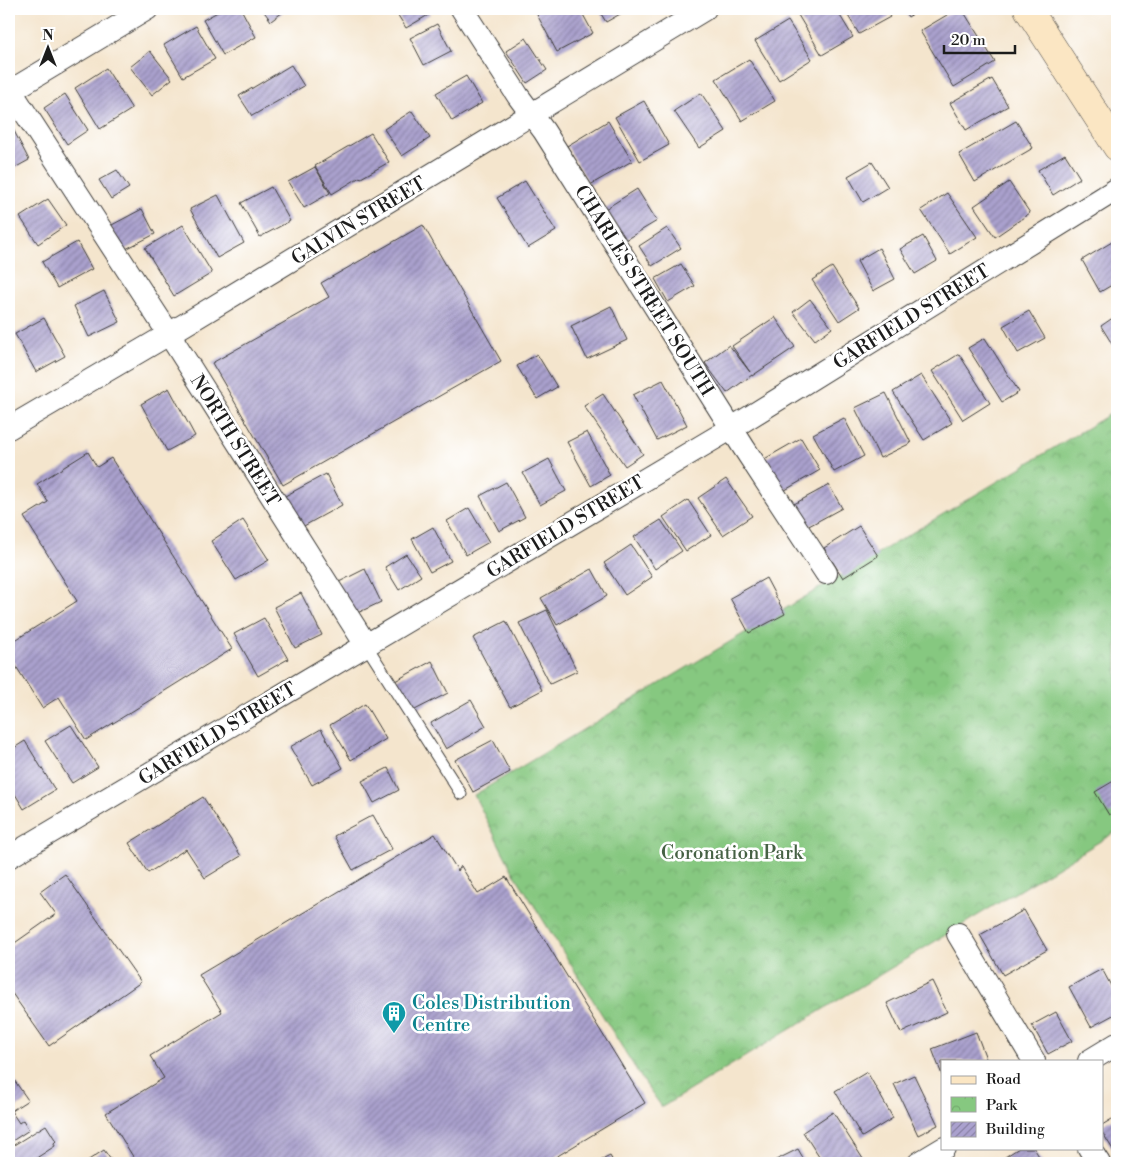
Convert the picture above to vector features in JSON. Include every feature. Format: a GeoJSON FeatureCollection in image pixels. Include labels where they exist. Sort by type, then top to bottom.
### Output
{"type":"FeatureCollection","features":[{"type":"Feature","properties":{"kind":"street"},"geometry":{"type":"LineString","coordinates":[[9,90],[147,9]]}},
{"type":"Feature","properties":{"kind":"street","name":"CHARLES STREET SOUTH"},"geometry":{"type":"LineString","coordinates":[[462,9],[531,114],[550,139],[732,428],[826,573]]}},
{"type":"Feature","properties":{"kind":"street","name":"GALVIN STREET"},"geometry":{"type":"LineString","coordinates":[[9,428],[169,334],[705,9]]}},
{"type":"Feature","properties":{"kind":"street"},"geometry":{"type":"LineString","coordinates":[[1028,9],[1117,147]]}},
{"type":"Feature","properties":{"kind":"street","name":"NORTH STREET"},"geometry":{"type":"LineString","coordinates":[[9,90],[169,334],[366,644]]}},
{"type":"Feature","properties":{"kind":"street","name":"GARFIELD STREET"},"geometry":{"type":"LineString","coordinates":[[9,856],[732,428],[1117,189]]}},
{"type":"Feature","properties":{"kind":"street"},"geometry":{"type":"LineString","coordinates":[[958,934],[1033,1060]]}},
{"type":"Feature","properties":{"kind":"street"},"geometry":{"type":"LineString","coordinates":[[1091,1060],[1117,1044]]}},
{"type":"Feature","properties":{"kind":"street"},"geometry":{"type":"LineString","coordinates":[[919,1163],[941,1150]]}},
{"type":"Feature","properties":{"kind":"street"},"geometry":{"type":"LineString","coordinates":[[1091,1150],[1099,1163]]}},
{"type":"Feature","properties":{"kind":"lane","name":"NORTH STREET"},"geometry":{"type":"LineString","coordinates":[[366,644],[461,794]]}},
{"type":"Feature","properties":{"kind":"green space","name":"Coronation Park"},"geometry":{"type":"Polygon","coordinates":[[[1117,410],[1117,831],[662,1107],[642,1079],[512,870],[474,795],[1117,410]]]}},
{"type":"Feature","properties":{"kind":"building"},"geometry":{"type":"Polygon","coordinates":[[[223,9],[241,9],[256,37],[223,55],[203,20],[223,9]]]}},
{"type":"Feature","properties":{"kind":"building"},"geometry":{"type":"Polygon","coordinates":[[[262,9],[287,9],[271,21],[262,9]]]}},
{"type":"Feature","properties":{"kind":"building"},"geometry":{"type":"Polygon","coordinates":[[[394,9],[427,9],[430,14],[406,28],[394,9]]]}},
{"type":"Feature","properties":{"kind":"building"},"geometry":{"type":"Polygon","coordinates":[[[534,9],[580,9],[593,33],[557,52],[534,9]]]}},
{"type":"Feature","properties":{"kind":"building"},"geometry":{"type":"Polygon","coordinates":[[[598,9],[629,9],[606,22],[598,9]]]}},
{"type":"Feature","properties":{"kind":"building"},"geometry":{"type":"Polygon","coordinates":[[[836,9],[853,37],[822,55],[795,10],[836,9]]]}},
{"type":"Feature","properties":{"kind":"building"},"geometry":{"type":"Polygon","coordinates":[[[844,9],[885,9],[890,17],[859,34],[844,9]]]}},
{"type":"Feature","properties":{"kind":"building"},"geometry":{"type":"Polygon","coordinates":[[[903,9],[921,9],[908,17],[903,9]]]}},
{"type":"Feature","properties":{"kind":"building"},"geometry":{"type":"Polygon","coordinates":[[[957,9],[962,9],[995,62],[954,87],[920,31],[957,9]]]}},
{"type":"Feature","properties":{"kind":"building"},"geometry":{"type":"Polygon","coordinates":[[[788,21],[812,59],[779,80],[755,41],[788,21]]]}},
{"type":"Feature","properties":{"kind":"building"},"geometry":{"type":"Polygon","coordinates":[[[437,24],[451,51],[424,65],[410,38],[437,24]]]}},
{"type":"Feature","properties":{"kind":"building"},"geometry":{"type":"Polygon","coordinates":[[[196,26],[215,59],[183,77],[164,45],[196,26]]]}},
{"type":"Feature","properties":{"kind":"building"},"geometry":{"type":"Polygon","coordinates":[[[526,38],[547,70],[527,83],[506,51],[526,38]]]}},
{"type":"Feature","properties":{"kind":"building"},"geometry":{"type":"Polygon","coordinates":[[[150,51],[172,79],[152,95],[130,67],[150,51]]]}},
{"type":"Feature","properties":{"kind":"building"},"geometry":{"type":"Polygon","coordinates":[[[749,59],[775,101],[742,121],[716,79],[749,59]]]}},
{"type":"Feature","properties":{"kind":"building"},"geometry":{"type":"Polygon","coordinates":[[[291,65],[304,86],[252,116],[239,96],[291,65]]]}},
{"type":"Feature","properties":{"kind":"building"},"geometry":{"type":"Polygon","coordinates":[[[106,68],[132,109],[100,129],[75,88],[106,68]]]}},
{"type":"Feature","properties":{"kind":"building"},"geometry":{"type":"Polygon","coordinates":[[[466,76],[482,103],[452,121],[436,93],[466,76]]]}},
{"type":"Feature","properties":{"kind":"building"},"geometry":{"type":"Polygon","coordinates":[[[992,79],[1008,106],[966,130],[950,103],[992,79]]]}},
{"type":"Feature","properties":{"kind":"building"},"geometry":{"type":"Polygon","coordinates":[[[701,93],[726,131],[699,148],[674,111],[701,93]]]}},
{"type":"Feature","properties":{"kind":"building"},"geometry":{"type":"Polygon","coordinates":[[[65,94],[88,130],[67,144],[44,108],[65,94]]]}},
{"type":"Feature","properties":{"kind":"building"},"geometry":{"type":"Polygon","coordinates":[[[644,101],[669,145],[640,161],[615,117],[644,101]]]}},
{"type":"Feature","properties":{"kind":"building"},"geometry":{"type":"Polygon","coordinates":[[[412,111],[430,138],[402,156],[384,129],[412,111]]]}},
{"type":"Feature","properties":{"kind":"building"},"geometry":{"type":"Polygon","coordinates":[[[608,121],[632,161],[590,185],[567,146],[608,121]]]}},
{"type":"Feature","properties":{"kind":"building"},"geometry":{"type":"Polygon","coordinates":[[[1016,121],[1033,148],[975,182],[959,154],[1016,121]]]}},
{"type":"Feature","properties":{"kind":"building"},"geometry":{"type":"Polygon","coordinates":[[[12,127],[29,160],[9,171],[9,129],[12,127]]]}},
{"type":"Feature","properties":{"kind":"building"},"geometry":{"type":"Polygon","coordinates":[[[371,133],[389,162],[332,194],[315,166],[371,133]]]}},
{"type":"Feature","properties":{"kind":"building"},"geometry":{"type":"Polygon","coordinates":[[[1065,154],[1080,178],[1053,195],[1038,170],[1065,154]]]}},
{"type":"Feature","properties":{"kind":"building"},"geometry":{"type":"Polygon","coordinates":[[[872,162],[888,187],[863,202],[848,176],[872,162]]]}},
{"type":"Feature","properties":{"kind":"building"},"geometry":{"type":"Polygon","coordinates":[[[315,167],[330,193],[304,208],[288,182],[315,167]]]}},
{"type":"Feature","properties":{"kind":"building"},"geometry":{"type":"Polygon","coordinates":[[[117,170],[129,188],[111,199],[99,180],[117,170]]]}},
{"type":"Feature","properties":{"kind":"building"},"geometry":{"type":"Polygon","coordinates":[[[525,181],[556,231],[528,248],[497,198],[525,181]]]}},
{"type":"Feature","properties":{"kind":"building"},"geometry":{"type":"Polygon","coordinates":[[[1009,182],[1030,213],[995,237],[974,206],[1009,182]]]}},
{"type":"Feature","properties":{"kind":"building"},"geometry":{"type":"Polygon","coordinates":[[[271,187],[290,221],[260,237],[241,203],[271,187]]]}},
{"type":"Feature","properties":{"kind":"building"},"geometry":{"type":"Polygon","coordinates":[[[637,189],[657,221],[625,240],[605,209],[637,189]]]}},
{"type":"Feature","properties":{"kind":"building"},"geometry":{"type":"Polygon","coordinates":[[[947,193],[977,237],[950,254],[921,210],[947,193]]]}},
{"type":"Feature","properties":{"kind":"building"},"geometry":{"type":"Polygon","coordinates":[[[218,195],[244,243],[217,258],[190,209],[218,195]]]}},
{"type":"Feature","properties":{"kind":"building"},"geometry":{"type":"Polygon","coordinates":[[[48,199],[66,225],[38,244],[20,217],[48,199]]]}},
{"type":"Feature","properties":{"kind":"building"},"geometry":{"type":"Polygon","coordinates":[[[142,209],[155,234],[122,251],[110,226],[142,209]]]}},
{"type":"Feature","properties":{"kind":"building"},"geometry":{"type":"Polygon","coordinates":[[[183,225],[212,273],[174,296],[145,248],[183,225]]]}},
{"type":"Feature","properties":{"kind":"building"},"geometry":{"type":"Polygon","coordinates":[[[423,225],[501,361],[283,485],[212,363],[329,297],[321,283],[423,225]]]}},
{"type":"Feature","properties":{"kind":"building"},"geometry":{"type":"Polygon","coordinates":[[[667,228],[681,248],[652,266],[639,246],[667,228]]]}},
{"type":"Feature","properties":{"kind":"building"},"geometry":{"type":"Polygon","coordinates":[[[923,236],[937,261],[915,274],[900,249],[923,236]]]}},
{"type":"Feature","properties":{"kind":"building"},"geometry":{"type":"Polygon","coordinates":[[[1117,239],[1117,282],[1100,292],[1082,260],[1117,239]]]}},
{"type":"Feature","properties":{"kind":"building"},"geometry":{"type":"Polygon","coordinates":[[[77,242],[92,269],[57,288],[42,262],[77,242]]]}},
{"type":"Feature","properties":{"kind":"building"},"geometry":{"type":"Polygon","coordinates":[[[879,248],[895,279],[873,291],[857,261],[879,248]]]}},
{"type":"Feature","properties":{"kind":"building"},"geometry":{"type":"Polygon","coordinates":[[[681,264],[695,286],[668,302],[655,279],[681,264]]]}},
{"type":"Feature","properties":{"kind":"building"},"geometry":{"type":"Polygon","coordinates":[[[832,267],[859,308],[839,321],[812,280],[832,267]]]}},
{"type":"Feature","properties":{"kind":"building"},"geometry":{"type":"Polygon","coordinates":[[[104,291],[120,322],[89,337],[74,306],[104,291]]]}},
{"type":"Feature","properties":{"kind":"building"},"geometry":{"type":"Polygon","coordinates":[[[810,299],[832,328],[815,340],[793,312],[810,299]]]}},
{"type":"Feature","properties":{"kind":"building"},"geometry":{"type":"Polygon","coordinates":[[[611,306],[627,340],[587,359],[571,326],[611,306]]]}},
{"type":"Feature","properties":{"kind":"building"},"geometry":{"type":"Polygon","coordinates":[[[1029,311],[1045,338],[1018,353],[1003,326],[1029,311]]]}},
{"type":"Feature","properties":{"kind":"building"},"geometry":{"type":"Polygon","coordinates":[[[1117,315],[1117,352],[1101,326],[1117,315]]]}},
{"type":"Feature","properties":{"kind":"building"},"geometry":{"type":"Polygon","coordinates":[[[775,317],[795,347],[727,393],[705,363],[729,345],[750,372],[732,346],[775,317]]]}},
{"type":"Feature","properties":{"kind":"building"},"geometry":{"type":"Polygon","coordinates":[[[44,318],[65,356],[36,372],[15,334],[44,318]]]}},
{"type":"Feature","properties":{"kind":"building"},"geometry":{"type":"Polygon","coordinates":[[[985,338],[1019,392],[1002,402],[968,348],[985,338]]]}},
{"type":"Feature","properties":{"kind":"building"},"geometry":{"type":"Polygon","coordinates":[[[537,354],[557,387],[537,399],[517,366],[537,354]]]}},
{"type":"Feature","properties":{"kind":"building"},"geometry":{"type":"Polygon","coordinates":[[[959,354],[990,403],[963,420],[932,371],[959,354]]]}},
{"type":"Feature","properties":{"kind":"building"},"geometry":{"type":"Polygon","coordinates":[[[921,375],[952,423],[924,440],[893,392],[921,375]]]}},
{"type":"Feature","properties":{"kind":"building"},"geometry":{"type":"Polygon","coordinates":[[[663,380],[687,425],[657,440],[633,395],[663,380]]]}},
{"type":"Feature","properties":{"kind":"building"},"geometry":{"type":"Polygon","coordinates":[[[169,388],[195,436],[167,451],[141,404],[169,388]]]}},
{"type":"Feature","properties":{"kind":"building"},"geometry":{"type":"Polygon","coordinates":[[[886,393],[911,443],[880,458],[855,408],[886,393]]]}},
{"type":"Feature","properties":{"kind":"building"},"geometry":{"type":"Polygon","coordinates":[[[603,394],[643,454],[625,466],[584,406],[603,394]]]}},
{"type":"Feature","properties":{"kind":"building"},"geometry":{"type":"Polygon","coordinates":[[[844,418],[864,456],[834,472],[813,434],[844,418]]]}},
{"type":"Feature","properties":{"kind":"building"},"geometry":{"type":"Polygon","coordinates":[[[587,432],[610,475],[591,486],[567,442],[587,432]]]}},
{"type":"Feature","properties":{"kind":"building"},"geometry":{"type":"Polygon","coordinates":[[[801,438],[820,470],[780,493],[761,461],[801,438]]]}},
{"type":"Feature","properties":{"kind":"building"},"geometry":{"type":"Polygon","coordinates":[[[88,452],[97,467],[111,458],[232,649],[86,740],[59,697],[42,708],[9,655],[9,644],[77,601],[24,517],[48,502],[37,484],[88,452]]]}},
{"type":"Feature","properties":{"kind":"building"},"geometry":{"type":"Polygon","coordinates":[[[549,459],[566,491],[540,505],[523,473],[549,459]]]}},
{"type":"Feature","properties":{"kind":"building"},"geometry":{"type":"Polygon","coordinates":[[[326,474],[342,505],[302,527],[285,496],[326,474]]]}},
{"type":"Feature","properties":{"kind":"building"},"geometry":{"type":"Polygon","coordinates":[[[726,479],[752,516],[723,535],[698,498],[726,479]]]}},
{"type":"Feature","properties":{"kind":"building"},"geometry":{"type":"Polygon","coordinates":[[[506,482],[525,517],[499,531],[480,496],[506,482]]]}},
{"type":"Feature","properties":{"kind":"building"},"geometry":{"type":"Polygon","coordinates":[[[829,485],[842,508],[807,527],[794,504],[829,485]]]}},
{"type":"Feature","properties":{"kind":"building"},"geometry":{"type":"Polygon","coordinates":[[[688,500],[711,535],[686,551],[663,517],[688,500]]]}},
{"type":"Feature","properties":{"kind":"building"},"geometry":{"type":"Polygon","coordinates":[[[469,508],[489,542],[466,555],[447,521],[469,508]]]}},
{"type":"Feature","properties":{"kind":"building"},"geometry":{"type":"Polygon","coordinates":[[[243,520],[269,560],[236,580],[211,541],[243,520]]]}},
{"type":"Feature","properties":{"kind":"building"},"geometry":{"type":"Polygon","coordinates":[[[661,520],[682,551],[655,569],[634,537],[661,520]]]}},
{"type":"Feature","properties":{"kind":"building"},"geometry":{"type":"Polygon","coordinates":[[[859,526],[878,556],[843,578],[824,548],[859,526]]]}},
{"type":"Feature","properties":{"kind":"building"},"geometry":{"type":"Polygon","coordinates":[[[433,527],[451,561],[430,572],[412,539],[433,527]]]}},
{"type":"Feature","properties":{"kind":"building"},"geometry":{"type":"Polygon","coordinates":[[[631,545],[652,577],[625,595],[604,563],[631,545]]]}},
{"type":"Feature","properties":{"kind":"building"},"geometry":{"type":"Polygon","coordinates":[[[406,554],[421,576],[399,590],[385,567],[406,554]]]}},
{"type":"Feature","properties":{"kind":"building"},"geometry":{"type":"Polygon","coordinates":[[[365,569],[381,602],[353,615],[337,583],[365,569]]]}},
{"type":"Feature","properties":{"kind":"building"},"geometry":{"type":"Polygon","coordinates":[[[592,569],[607,596],[557,625],[541,598],[592,569]]]}},
{"type":"Feature","properties":{"kind":"building"},"geometry":{"type":"Polygon","coordinates":[[[766,578],[785,614],[749,633],[730,598],[766,578]]]}},
{"type":"Feature","properties":{"kind":"building"},"geometry":{"type":"Polygon","coordinates":[[[301,593],[322,635],[295,648],[274,607],[301,593]]]}},
{"type":"Feature","properties":{"kind":"building"},"geometry":{"type":"Polygon","coordinates":[[[547,610],[577,671],[550,684],[519,623],[547,610]]]}},
{"type":"Feature","properties":{"kind":"building"},"geometry":{"type":"Polygon","coordinates":[[[264,618],[288,659],[258,676],[234,634],[264,618]]]}},
{"type":"Feature","properties":{"kind":"building"},"geometry":{"type":"Polygon","coordinates":[[[506,621],[542,690],[510,707],[473,638],[506,621]]]}},
{"type":"Feature","properties":{"kind":"building"},"geometry":{"type":"Polygon","coordinates":[[[432,661],[448,693],[411,712],[395,681],[432,661]]]}},
{"type":"Feature","properties":{"kind":"building"},"geometry":{"type":"Polygon","coordinates":[[[471,700],[486,726],[446,749],[431,723],[471,700]]]}},
{"type":"Feature","properties":{"kind":"building"},"geometry":{"type":"Polygon","coordinates":[[[365,704],[386,739],[351,760],[330,725],[365,704]]]}},
{"type":"Feature","properties":{"kind":"building"},"geometry":{"type":"Polygon","coordinates":[[[71,725],[98,767],[72,783],[45,741],[71,725]]]}},
{"type":"Feature","properties":{"kind":"building"},"geometry":{"type":"Polygon","coordinates":[[[321,729],[343,768],[312,785],[290,747],[321,729]]]}},
{"type":"Feature","properties":{"kind":"building"},"geometry":{"type":"Polygon","coordinates":[[[493,740],[510,772],[473,792],[455,760],[493,740]]]}},
{"type":"Feature","properties":{"kind":"building"},"geometry":{"type":"Polygon","coordinates":[[[25,741],[55,790],[24,809],[9,784],[9,751],[25,741]]]}},
{"type":"Feature","properties":{"kind":"building"},"geometry":{"type":"Polygon","coordinates":[[[388,768],[399,790],[374,803],[362,781],[388,768]]]}},
{"type":"Feature","properties":{"kind":"building"},"geometry":{"type":"Polygon","coordinates":[[[1117,779],[1117,810],[1109,815],[1095,792],[1117,779]]]}},
{"type":"Feature","properties":{"kind":"building"},"geometry":{"type":"Polygon","coordinates":[[[203,797],[241,856],[205,878],[186,849],[148,873],[129,843],[203,797]]]}},
{"type":"Feature","properties":{"kind":"building"},"geometry":{"type":"Polygon","coordinates":[[[373,815],[392,849],[353,870],[334,836],[373,815]]]}},
{"type":"Feature","properties":{"kind":"building","name":"Coles Distribution Centre"},"geometry":{"type":"Polygon","coordinates":[[[435,834],[458,871],[461,866],[478,894],[506,877],[645,1103],[546,1163],[137,1163],[106,1113],[164,1078],[150,1056],[222,1012],[199,975],[435,834]]]}},
{"type":"Feature","properties":{"kind":"building"},"geometry":{"type":"Polygon","coordinates":[[[65,874],[141,982],[49,1046],[9,989],[9,947],[56,914],[40,892],[65,874]]]}},
{"type":"Feature","properties":{"kind":"building"},"geometry":{"type":"Polygon","coordinates":[[[1024,910],[1047,950],[1003,975],[980,935],[1024,910]]]}},
{"type":"Feature","properties":{"kind":"building"},"geometry":{"type":"Polygon","coordinates":[[[1102,969],[1117,997],[1117,1013],[1091,1027],[1069,987],[1102,969]]]}},
{"type":"Feature","properties":{"kind":"building"},"geometry":{"type":"Polygon","coordinates":[[[932,981],[947,1012],[901,1033],[887,1003],[932,981]]]}},
{"type":"Feature","properties":{"kind":"building"},"geometry":{"type":"Polygon","coordinates":[[[1056,1012],[1072,1041],[1048,1054],[1032,1025],[1056,1012]]]}},
{"type":"Feature","properties":{"kind":"building"},"geometry":{"type":"Polygon","coordinates":[[[976,1032],[987,1060],[941,1060],[941,1072],[932,1049],[976,1032]]]}},
{"type":"Feature","properties":{"kind":"building"},"geometry":{"type":"Polygon","coordinates":[[[867,1072],[893,1118],[862,1137],[835,1091],[867,1072]]]}},
{"type":"Feature","properties":{"kind":"building"},"geometry":{"type":"Polygon","coordinates":[[[914,1075],[938,1125],[918,1135],[894,1084],[914,1075]]]}},
{"type":"Feature","properties":{"kind":"building"},"geometry":{"type":"Polygon","coordinates":[[[12,1077],[28,1100],[11,1111],[19,1123],[23,1120],[29,1130],[9,1143],[9,1079],[12,1077]]]}},
{"type":"Feature","properties":{"kind":"building"},"geometry":{"type":"Polygon","coordinates":[[[833,1112],[865,1162],[823,1163],[803,1132],[833,1112]]]}},
{"type":"Feature","properties":{"kind":"building"},"geometry":{"type":"Polygon","coordinates":[[[1117,1116],[1117,1156],[1104,1135],[1104,1124],[1117,1116]]]}},
{"type":"Feature","properties":{"kind":"building"},"geometry":{"type":"Polygon","coordinates":[[[46,1125],[56,1141],[54,1143],[55,1146],[38,1157],[42,1163],[9,1163],[9,1148],[46,1125]]]}},
{"type":"Feature","properties":{"kind":"building"},"geometry":{"type":"Polygon","coordinates":[[[798,1149],[806,1163],[770,1163],[798,1149]]]}},
{"type":"Feature","properties":{"kind":"building"},"geometry":{"type":"Polygon","coordinates":[[[104,1150],[113,1163],[84,1163],[104,1150]]]}},
{"type":"Feature","properties":{"kind":"building"},"geometry":{"type":"Polygon","coordinates":[[[1016,1150],[1035,1150],[1043,1163],[1009,1163],[1005,1157],[1016,1150]]]}},
{"type":"Feature","properties":{"kind":"building"},"geometry":{"type":"Polygon","coordinates":[[[610,1156],[614,1163],[596,1163],[610,1156]]]}},
{"type":"Feature","properties":{"kind":"place","name":"Coles Distribution Centre"},"geometry":{"type":"Point","coordinates":[394,1034]}}]}
